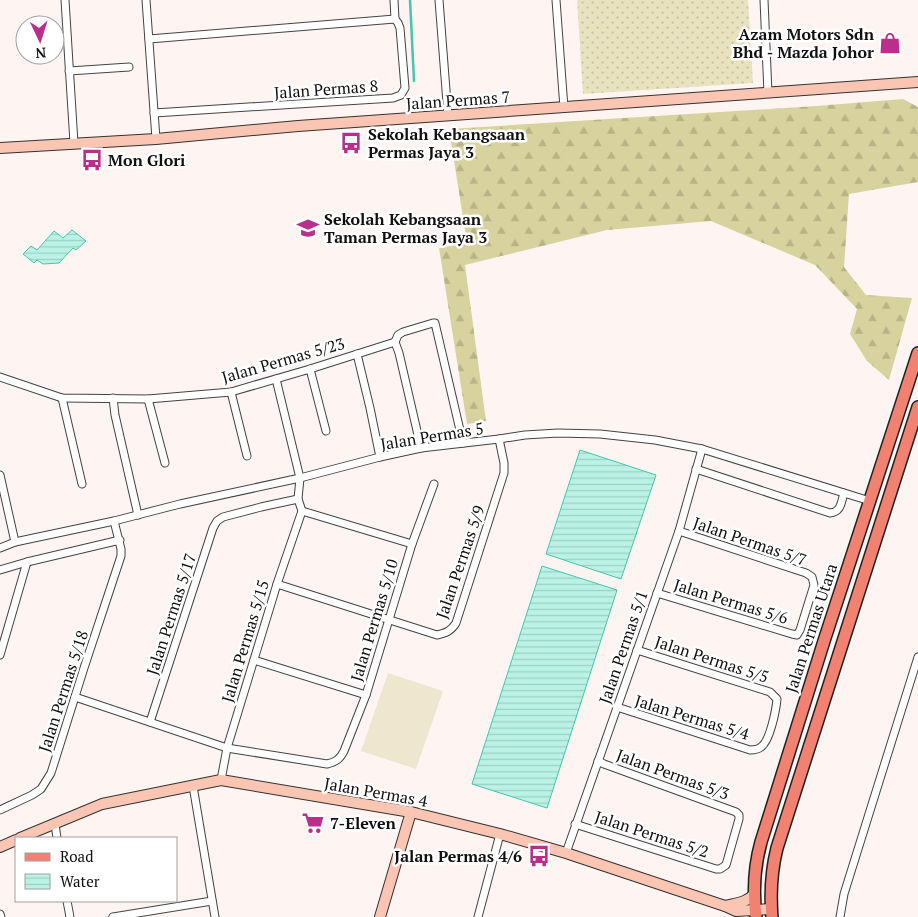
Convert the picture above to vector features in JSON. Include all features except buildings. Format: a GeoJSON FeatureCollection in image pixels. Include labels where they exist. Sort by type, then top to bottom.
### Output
{"type":"FeatureCollection","features":[{"type":"Feature","properties":{"kind":"main road","name":"Jalan Permas Utara"},"geometry":{"type":"LineString","coordinates":[[755,913],[756,858],[760,842],[918,353]]}},
{"type":"Feature","properties":{"kind":"main road","name":"Jalan Permas Utara"},"geometry":{"type":"LineString","coordinates":[[772,913],[772,868],[779,840],[918,407]]}},
{"type":"Feature","properties":{"kind":"street"},"geometry":{"type":"LineString","coordinates":[[65,0],[74,143]]}},
{"type":"Feature","properties":{"kind":"street"},"geometry":{"type":"LineString","coordinates":[[146,0],[156,139]]}},
{"type":"Feature","properties":{"kind":"street","name":"Jalan Permas 8"},"geometry":{"type":"LineString","coordinates":[[154,113],[393,98],[401,95],[405,88],[400,28],[395,19],[394,0]]}},
{"type":"Feature","properties":{"kind":"street"},"geometry":{"type":"LineString","coordinates":[[439,0],[448,116]]}},
{"type":"Feature","properties":{"kind":"street"},"geometry":{"type":"LineString","coordinates":[[556,0],[564,108]]}},
{"type":"Feature","properties":{"kind":"street"},"geometry":{"type":"LineString","coordinates":[[764,0],[768,93]]}},
{"type":"Feature","properties":{"kind":"street"},"geometry":{"type":"LineString","coordinates":[[149,39],[395,19]]}},
{"type":"Feature","properties":{"kind":"street"},"geometry":{"type":"LineString","coordinates":[[69,71],[129,67]]}},
{"type":"Feature","properties":{"kind":"street","name":"Jalan Permas 7"},"geometry":{"type":"LineString","coordinates":[[0,148],[156,139],[298,126],[918,82]]}},
{"type":"Feature","properties":{"kind":"street","name":"Jalan Permas 5/23"},"geometry":{"type":"LineString","coordinates":[[0,378],[62,398],[148,399],[231,392],[395,342],[398,335],[403,332],[433,322],[435,323],[463,443]]}},
{"type":"Feature","properties":{"kind":"street"},"geometry":{"type":"LineString","coordinates":[[395,342],[421,448]]}},
{"type":"Feature","properties":{"kind":"street"},"geometry":{"type":"LineString","coordinates":[[357,354],[380,457]]}},
{"type":"Feature","properties":{"kind":"street"},"geometry":{"type":"LineString","coordinates":[[310,369],[326,431]]}},
{"type":"Feature","properties":{"kind":"street"},"geometry":{"type":"LineString","coordinates":[[276,379],[300,478],[298,499],[302,510],[412,544]]}},
{"type":"Feature","properties":{"kind":"street"},"geometry":{"type":"LineString","coordinates":[[231,392],[247,456]]}},
{"type":"Feature","properties":{"kind":"street"},"geometry":{"type":"LineString","coordinates":[[62,398],[82,484]]}},
{"type":"Feature","properties":{"kind":"street"},"geometry":{"type":"LineString","coordinates":[[113,398],[115,415],[138,515]]}},
{"type":"Feature","properties":{"kind":"street"},"geometry":{"type":"LineString","coordinates":[[148,399],[165,463]]}},
{"type":"Feature","properties":{"kind":"street","name":"Jalan Permas 5"},"geometry":{"type":"LineString","coordinates":[[0,548],[15,542],[300,478],[421,448],[550,433],[600,434],[655,440],[702,449],[870,501]]}},
{"type":"Feature","properties":{"kind":"street","name":"Jalan Permas 5/9"},"geometry":{"type":"LineString","coordinates":[[388,620],[437,635],[452,630],[456,623],[504,473],[500,439]]}},
{"type":"Feature","properties":{"kind":"street","name":"Jalan Permas 5/1"},"geometry":{"type":"LineString","coordinates":[[566,853],[679,531],[702,449]]}},
{"type":"Feature","properties":{"kind":"street"},"geometry":{"type":"LineString","coordinates":[[696,469],[830,513],[838,510],[844,493]]}},
{"type":"Feature","properties":{"kind":"street"},"geometry":{"type":"LineString","coordinates":[[0,475],[15,542]]}},
{"type":"Feature","properties":{"kind":"street","name":"Jalan Permas 5/10"},"geometry":{"type":"LineString","coordinates":[[227,748],[327,764],[335,762],[340,758],[366,695],[412,544],[434,484]]}},
{"type":"Feature","properties":{"kind":"street","name":"Jalan Permas 5/17"},"geometry":{"type":"LineString","coordinates":[[150,722],[217,522],[223,517],[298,499]]}},
{"type":"Feature","properties":{"kind":"street","name":"Jalan Permas 5/15"},"geometry":{"type":"LineString","coordinates":[[222,780],[227,748],[277,584],[302,510]]}},
{"type":"Feature","properties":{"kind":"street"},"geometry":{"type":"LineString","coordinates":[[0,570],[120,540],[114,521]]}},
{"type":"Feature","properties":{"kind":"street","name":"Jalan Permas 5/7"},"geometry":{"type":"LineString","coordinates":[[679,531],[806,573],[812,578],[814,585],[797,635]]}},
{"type":"Feature","properties":{"kind":"street","name":"Jalan Permas 5/18"},"geometry":{"type":"LineString","coordinates":[[0,810],[41,789],[51,773],[121,556],[120,540]]}},
{"type":"Feature","properties":{"kind":"street"},"geometry":{"type":"LineString","coordinates":[[0,655],[27,562]]}},
{"type":"Feature","properties":{"kind":"street"},"geometry":{"type":"LineString","coordinates":[[277,584],[388,620]]}},
{"type":"Feature","properties":{"kind":"street","name":"Jalan Permas 5/6"},"geometry":{"type":"LineString","coordinates":[[657,593],[797,635]]}},
{"type":"Feature","properties":{"kind":"street","name":"Jalan Permas 5/5"},"geometry":{"type":"LineString","coordinates":[[637,650],[770,692],[777,699],[776,709],[766,742],[760,749]]}},
{"type":"Feature","properties":{"kind":"street"},"geometry":{"type":"LineString","coordinates":[[840,917],[847,885],[918,657]]}},
{"type":"Feature","properties":{"kind":"street"},"geometry":{"type":"LineString","coordinates":[[254,660],[366,695]]}},
{"type":"Feature","properties":{"kind":"street"},"geometry":{"type":"LineString","coordinates":[[75,697],[227,748]]}},
{"type":"Feature","properties":{"kind":"street","name":"Jalan Permas 5/4"},"geometry":{"type":"LineString","coordinates":[[617,707],[750,750],[760,749]]}},
{"type":"Feature","properties":{"kind":"street","name":"Jalan Permas 5/3"},"geometry":{"type":"LineString","coordinates":[[598,761],[736,812],[739,818],[726,864],[720,869]]}},
{"type":"Feature","properties":{"kind":"street","name":"Jalan Permas 4"},"geometry":{"type":"LineString","coordinates":[[22,837],[102,804],[222,780],[410,812],[500,834],[566,853],[725,906],[736,914],[772,913]]}},
{"type":"Feature","properties":{"kind":"street"},"geometry":{"type":"LineString","coordinates":[[193,786],[215,917]]}},
{"type":"Feature","properties":{"kind":"street"},"geometry":{"type":"LineString","coordinates":[[380,917],[410,812]]}},
{"type":"Feature","properties":{"kind":"street"},"geometry":{"type":"LineString","coordinates":[[55,824],[57,837]]}},
{"type":"Feature","properties":{"kind":"street","name":"Jalan Permas 5/2"},"geometry":{"type":"LineString","coordinates":[[576,824],[720,869]]}},
{"type":"Feature","properties":{"kind":"street"},"geometry":{"type":"LineString","coordinates":[[478,917],[500,834]]}},
{"type":"Feature","properties":{"kind":"street"},"geometry":{"type":"LineString","coordinates":[[0,847],[15,840]]}},
{"type":"Feature","properties":{"kind":"street"},"geometry":{"type":"LineString","coordinates":[[725,906],[744,902],[755,893]]}},
{"type":"Feature","properties":{"kind":"street"},"geometry":{"type":"LineString","coordinates":[[113,917],[212,901]]}},
{"type":"Feature","properties":{"kind":"street"},"geometry":{"type":"LineString","coordinates":[[67,902],[70,917]]}},
{"type":"Feature","properties":{"kind":"shaded area"},"geometry":{"type":"Polygon","coordinates":[[[577,0],[748,0],[753,83],[583,94],[577,0]]]}},
{"type":"Feature","properties":{"kind":"shaded area"},"geometry":{"type":"Polygon","coordinates":[[[388,673],[443,691],[416,769],[361,751],[388,673]]]}},
{"type":"Feature","properties":{"kind":"green space"},"geometry":{"type":"Polygon","coordinates":[[[903,99],[918,107],[918,182],[849,194],[844,267],[866,295],[912,298],[889,380],[867,361],[850,334],[857,309],[815,265],[711,221],[607,230],[465,265],[486,421],[467,424],[439,248],[467,243],[449,129],[903,99]]]}},
{"type":"Feature","properties":{"kind":"water"},"geometry":{"type":"Polygon","coordinates":[[[72,230],[86,241],[76,250],[73,248],[59,263],[43,264],[37,260],[34,263],[23,254],[31,246],[37,250],[54,231],[63,238],[72,230]]]}},
{"type":"Feature","properties":{"kind":"water"},"geometry":{"type":"Polygon","coordinates":[[[580,450],[656,475],[621,579],[546,554],[580,450]]]}},
{"type":"Feature","properties":{"kind":"water"},"geometry":{"type":"Polygon","coordinates":[[[542,566],[617,590],[547,808],[472,784],[542,566]]]}},
{"type":"Feature","properties":{"kind":"waterway"},"geometry":{"type":"LineString","coordinates":[[410,0],[414,81]]}},
{"type":"Feature","properties":{"kind":"place","name":"Azam Motors Sdn Bhd - Mazda Johor"},"geometry":{"type":"Point","coordinates":[890,43]}},
{"type":"Feature","properties":{"kind":"place","name":"Sekolah Kebangsaan Permas Jaya 3"},"geometry":{"type":"Point","coordinates":[351,143]}},
{"type":"Feature","properties":{"kind":"place","name":"Mon Glori"},"geometry":{"type":"Point","coordinates":[92,160]}},
{"type":"Feature","properties":{"kind":"place","name":"Sekolah Kebangsaan Taman Permas Jaya 3"},"geometry":{"type":"Point","coordinates":[308,228]}},
{"type":"Feature","properties":{"kind":"place","name":"7-Eleven"},"geometry":{"type":"Point","coordinates":[313,823]}},
{"type":"Feature","properties":{"kind":"place","name":"Jalan Permas 4/6"},"geometry":{"type":"Point","coordinates":[539,856]}}]}
